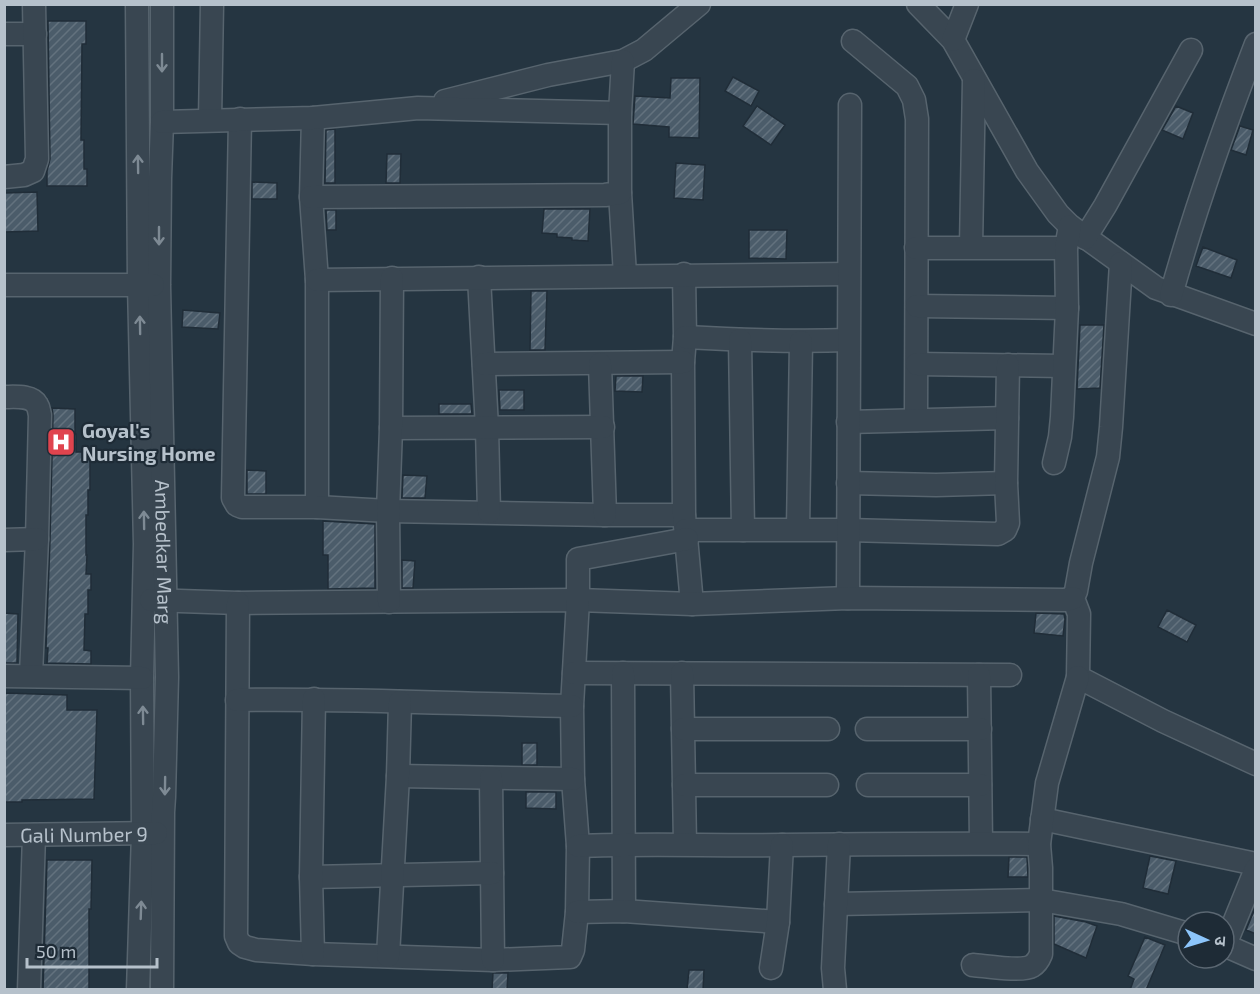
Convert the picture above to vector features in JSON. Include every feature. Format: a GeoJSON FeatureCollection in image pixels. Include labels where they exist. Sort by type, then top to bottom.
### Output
{"type":"FeatureCollection","features":[{"type":"Feature","properties":{"kind":"street"},"geometry":{"type":"LineString","coordinates":[[4,177],[24,175],[33,171],[37,159],[34,4]]}},
{"type":"Feature","properties":{"kind":"street","name":"Ambedkar Marg"},"geometry":{"type":"LineString","coordinates":[[137,4],[149,285],[155,601],[167,677],[138,990]]}},
{"type":"Feature","properties":{"kind":"street","name":"Ambedkar Marg"},"geometry":{"type":"LineString","coordinates":[[149,285],[160,178],[162,4]]}},
{"type":"Feature","properties":{"kind":"street"},"geometry":{"type":"LineString","coordinates":[[210,120],[212,4]]}},
{"type":"Feature","properties":{"kind":"street"},"geometry":{"type":"LineString","coordinates":[[418,108],[548,75],[623,61],[644,50],[699,4]]}},
{"type":"Feature","properties":{"kind":"street"},"geometry":{"type":"LineString","coordinates":[[918,4],[953,40],[1027,171],[1074,237],[1121,263],[1156,288],[1256,324]]}},
{"type":"Feature","properties":{"kind":"street"},"geometry":{"type":"LineString","coordinates":[[953,40],[967,4]]}},
{"type":"Feature","properties":{"kind":"street"},"geometry":{"type":"LineString","coordinates":[[4,34],[35,34]]}},
{"type":"Feature","properties":{"kind":"street"},"geometry":{"type":"LineString","coordinates":[[853,41],[907,86],[914,100],[917,119],[916,420]]}},
{"type":"Feature","properties":{"kind":"street"},"geometry":{"type":"LineString","coordinates":[[1171,295],[1198,201],[1256,44]]}},
{"type":"Feature","properties":{"kind":"street"},"geometry":{"type":"LineString","coordinates":[[1054,463],[1062,417],[1063,366],[1074,237],[1105,206],[1191,50]]}},
{"type":"Feature","properties":{"kind":"street"},"geometry":{"type":"LineString","coordinates":[[623,61],[620,113],[620,193],[625,275]]}},
{"type":"Feature","properties":{"kind":"street"},"geometry":{"type":"LineString","coordinates":[[971,247],[974,79]]}},
{"type":"Feature","properties":{"kind":"street"},"geometry":{"type":"LineString","coordinates":[[848,598],[850,105]]}},
{"type":"Feature","properties":{"kind":"street"},"geometry":{"type":"LineString","coordinates":[[162,122],[313,118],[418,108],[620,113]]}},
{"type":"Feature","properties":{"kind":"street"},"geometry":{"type":"LineString","coordinates":[[313,118],[311,197],[317,280],[317,507]]}},
{"type":"Feature","properties":{"kind":"street"},"geometry":{"type":"LineString","coordinates":[[240,119],[233,498],[237,505],[242,507],[605,515],[686,528],[998,534],[1005,531],[1008,523],[1006,483],[1008,365]]}},
{"type":"Feature","properties":{"kind":"street"},"geometry":{"type":"LineString","coordinates":[[311,197],[605,195],[620,193]]}},
{"type":"Feature","properties":{"kind":"street"},"geometry":{"type":"LineString","coordinates":[[916,248],[971,247],[1074,237]]}},
{"type":"Feature","properties":{"kind":"street"},"geometry":{"type":"LineString","coordinates":[[973,965],[1022,969],[1034,966],[1041,954],[1039,844],[1047,783],[1078,677],[1079,614],[1073,598],[1108,457],[1121,263]]}},
{"type":"Feature","properties":{"kind":"street"},"geometry":{"type":"LineString","coordinates":[[317,280],[848,273]]}},
{"type":"Feature","properties":{"kind":"street"},"geometry":{"type":"LineString","coordinates":[[684,274],[686,528],[692,604]]}},
{"type":"Feature","properties":{"kind":"street"},"geometry":{"type":"LineString","coordinates":[[388,602],[392,278]]}},
{"type":"Feature","properties":{"kind":"street"},"geometry":{"type":"LineString","coordinates":[[479,278],[488,428],[489,512]]}},
{"type":"Feature","properties":{"kind":"street"},"geometry":{"type":"LineString","coordinates":[[4,285],[149,285]]}},
{"type":"Feature","properties":{"kind":"street"},"geometry":{"type":"LineString","coordinates":[[917,306],[1067,308]]}},
{"type":"Feature","properties":{"kind":"street"},"geometry":{"type":"LineString","coordinates":[[685,337],[801,342],[848,340]]}},
{"type":"Feature","properties":{"kind":"street"},"geometry":{"type":"LineString","coordinates":[[740,340],[743,530]]}},
{"type":"Feature","properties":{"kind":"street"},"geometry":{"type":"LineString","coordinates":[[798,529],[801,342]]}},
{"type":"Feature","properties":{"kind":"street"},"geometry":{"type":"LineString","coordinates":[[484,364],[683,362]]}},
{"type":"Feature","properties":{"kind":"street"},"geometry":{"type":"LineString","coordinates":[[600,364],[605,515]]}},
{"type":"Feature","properties":{"kind":"street"},"geometry":{"type":"LineString","coordinates":[[917,364],[1063,366]]}},
{"type":"Feature","properties":{"kind":"street"},"geometry":{"type":"LineString","coordinates":[[4,397],[32,400],[37,404],[40,414],[31,675]]}},
{"type":"Feature","properties":{"kind":"street"},"geometry":{"type":"LineString","coordinates":[[848,422],[1007,418]]}},
{"type":"Feature","properties":{"kind":"street"},"geometry":{"type":"LineString","coordinates":[[391,428],[603,427]]}},
{"type":"Feature","properties":{"kind":"street"},"geometry":{"type":"LineString","coordinates":[[848,483],[936,485],[1006,483]]}},
{"type":"Feature","properties":{"kind":"street"},"geometry":{"type":"LineString","coordinates":[[238,603],[236,936],[239,943],[256,950],[312,954],[493,960],[570,957],[573,950],[577,912],[578,846],[573,779],[572,706],[578,559],[686,528]]}},
{"type":"Feature","properties":{"kind":"street"},"geometry":{"type":"LineString","coordinates":[[4,540],[37,540]]}},
{"type":"Feature","properties":{"kind":"street"},"geometry":{"type":"LineString","coordinates":[[155,601],[238,603],[578,600],[692,604],[848,598],[1065,600],[1073,598]]}},
{"type":"Feature","properties":{"kind":"street","name":"Ambedkar Marg"},"geometry":{"type":"LineString","coordinates":[[155,601],[142,678],[162,990]]}},
{"type":"Feature","properties":{"kind":"street"},"geometry":{"type":"LineString","coordinates":[[574,673],[1010,675]]}},
{"type":"Feature","properties":{"kind":"street"},"geometry":{"type":"LineString","coordinates":[[623,673],[624,911]]}},
{"type":"Feature","properties":{"kind":"street"},"geometry":{"type":"LineString","coordinates":[[682,673],[685,844]]}},
{"type":"Feature","properties":{"kind":"street"},"geometry":{"type":"LineString","coordinates":[[979,675],[981,843]]}},
{"type":"Feature","properties":{"kind":"street"},"geometry":{"type":"LineString","coordinates":[[4,676],[142,678]]}},
{"type":"Feature","properties":{"kind":"street"},"geometry":{"type":"LineString","coordinates":[[1078,677],[1163,721],[1256,764]]}},
{"type":"Feature","properties":{"kind":"street"},"geometry":{"type":"LineString","coordinates":[[237,700],[314,699],[572,706]]}},
{"type":"Feature","properties":{"kind":"street"},"geometry":{"type":"LineString","coordinates":[[312,954],[314,699]]}},
{"type":"Feature","properties":{"kind":"street"},"geometry":{"type":"LineString","coordinates":[[388,956],[400,702]]}},
{"type":"Feature","properties":{"kind":"street"},"geometry":{"type":"LineString","coordinates":[[683,729],[828,729]]}},
{"type":"Feature","properties":{"kind":"street"},"geometry":{"type":"LineString","coordinates":[[867,729],[980,729]]}},
{"type":"Feature","properties":{"kind":"street"},"geometry":{"type":"LineString","coordinates":[[398,776],[573,779]]}},
{"type":"Feature","properties":{"kind":"street"},"geometry":{"type":"LineString","coordinates":[[491,777],[493,960]]}},
{"type":"Feature","properties":{"kind":"street"},"geometry":{"type":"LineString","coordinates":[[684,785],[827,785]]}},
{"type":"Feature","properties":{"kind":"street"},"geometry":{"type":"LineString","coordinates":[[868,785],[980,785]]}},
{"type":"Feature","properties":{"kind":"street"},"geometry":{"type":"LineString","coordinates":[[1042,819],[1256,864]]}},
{"type":"Feature","properties":{"kind":"street","name":"Gali Number 9"},"geometry":{"type":"LineString","coordinates":[[4,835],[153,833]]}},
{"type":"Feature","properties":{"kind":"street"},"geometry":{"type":"LineString","coordinates":[[29,990],[34,835]]}},
{"type":"Feature","properties":{"kind":"street"},"geometry":{"type":"LineString","coordinates":[[578,846],[623,844],[1039,844]]}},
{"type":"Feature","properties":{"kind":"street"},"geometry":{"type":"LineString","coordinates":[[835,990],[833,968],[838,844]]}},
{"type":"Feature","properties":{"kind":"street"},"geometry":{"type":"LineString","coordinates":[[771,968],[778,922],[782,845]]}},
{"type":"Feature","properties":{"kind":"street"},"geometry":{"type":"LineString","coordinates":[[1236,916],[1256,868]]}},
{"type":"Feature","properties":{"kind":"street"},"geometry":{"type":"LineString","coordinates":[[311,877],[492,873]]}},
{"type":"Feature","properties":{"kind":"street"},"geometry":{"type":"LineString","coordinates":[[836,904],[1041,900],[1121,914],[1176,930]]}},
{"type":"Feature","properties":{"kind":"street"},"geometry":{"type":"LineString","coordinates":[[577,912],[624,911],[778,922]]}},
{"type":"Feature","properties":{"kind":"street"},"geometry":{"type":"LineString","coordinates":[[1236,950],[1256,959]]}},
{"type":"Feature","properties":{"kind":"building"},"geometry":{"type":"Polygon","coordinates":[[[48,21],[86,21],[86,44],[82,44],[81,140],[84,140],[84,169],[87,169],[87,186],[47,186],[50,159],[48,21]]]}},
{"type":"Feature","properties":{"kind":"building"},"geometry":{"type":"Polygon","coordinates":[[[733,77],[759,91],[751,106],[725,91],[733,77]]]}},
{"type":"Feature","properties":{"kind":"building"},"geometry":{"type":"Polygon","coordinates":[[[671,78],[700,78],[699,138],[669,137],[669,127],[633,124],[635,96],[670,98],[671,78]]]}},
{"type":"Feature","properties":{"kind":"building"},"geometry":{"type":"Polygon","coordinates":[[[757,106],[785,125],[771,145],[743,126],[757,106]]]}},
{"type":"Feature","properties":{"kind":"building"},"geometry":{"type":"Polygon","coordinates":[[[1176,106],[1193,113],[1183,139],[1162,130],[1176,106]]]}},
{"type":"Feature","properties":{"kind":"building"},"geometry":{"type":"Polygon","coordinates":[[[1240,126],[1253,130],[1246,155],[1231,150],[1240,126]]]}},
{"type":"Feature","properties":{"kind":"building"},"geometry":{"type":"Polygon","coordinates":[[[335,129],[335,183],[325,183],[326,130],[335,129]]]}},
{"type":"Feature","properties":{"kind":"building"},"geometry":{"type":"Polygon","coordinates":[[[387,154],[401,154],[400,183],[386,183],[387,154]]]}},
{"type":"Feature","properties":{"kind":"building"},"geometry":{"type":"Polygon","coordinates":[[[676,163],[705,165],[703,200],[674,198],[676,163]]]}},
{"type":"Feature","properties":{"kind":"building"},"geometry":{"type":"Polygon","coordinates":[[[252,182],[277,183],[277,199],[252,199],[252,182]]]}},
{"type":"Feature","properties":{"kind":"building"},"geometry":{"type":"Polygon","coordinates":[[[37,192],[38,231],[4,232],[4,193],[37,192]]]}},
{"type":"Feature","properties":{"kind":"building"},"geometry":{"type":"Polygon","coordinates":[[[544,209],[590,209],[588,241],[542,233],[544,209]]]}},
{"type":"Feature","properties":{"kind":"building"},"geometry":{"type":"Polygon","coordinates":[[[326,210],[336,210],[336,230],[327,230],[326,210]]]}},
{"type":"Feature","properties":{"kind":"building"},"geometry":{"type":"Polygon","coordinates":[[[749,230],[787,230],[786,259],[749,258],[749,230]]]}},
{"type":"Feature","properties":{"kind":"building"},"geometry":{"type":"Polygon","coordinates":[[[1203,247],[1237,260],[1231,278],[1196,266],[1203,247]]]}},
{"type":"Feature","properties":{"kind":"building"},"geometry":{"type":"Polygon","coordinates":[[[531,291],[547,291],[545,350],[530,350],[531,291]]]}},
{"type":"Feature","properties":{"kind":"building"},"geometry":{"type":"Polygon","coordinates":[[[183,310],[220,313],[218,329],[182,327],[183,310]]]}},
{"type":"Feature","properties":{"kind":"building"},"geometry":{"type":"Polygon","coordinates":[[[1080,325],[1104,325],[1100,388],[1077,389],[1080,325]]]}},
{"type":"Feature","properties":{"kind":"building"},"geometry":{"type":"Polygon","coordinates":[[[616,376],[643,376],[642,392],[615,391],[616,376]]]}},
{"type":"Feature","properties":{"kind":"building"},"geometry":{"type":"Polygon","coordinates":[[[499,390],[524,390],[524,410],[500,410],[499,390]]]}},
{"type":"Feature","properties":{"kind":"building"},"geometry":{"type":"Polygon","coordinates":[[[439,404],[471,404],[472,414],[439,414],[439,404]]]}},
{"type":"Feature","properties":{"kind":"building"},"geometry":{"type":"Polygon","coordinates":[[[52,408],[75,409],[76,452],[90,452],[90,490],[88,490],[88,515],[86,515],[86,574],[91,574],[91,590],[88,590],[88,614],[85,614],[84,650],[91,651],[91,664],[47,663],[52,408]]]}},
{"type":"Feature","properties":{"kind":"building"},"geometry":{"type":"Polygon","coordinates":[[[247,470],[266,471],[266,494],[247,494],[247,470]]]}},
{"type":"Feature","properties":{"kind":"building"},"geometry":{"type":"Polygon","coordinates":[[[403,475],[427,476],[425,498],[402,498],[403,475]]]}},
{"type":"Feature","properties":{"kind":"building"},"geometry":{"type":"Polygon","coordinates":[[[323,521],[375,524],[375,588],[328,589],[328,555],[323,555],[323,521]]]}},
{"type":"Feature","properties":{"kind":"building"},"geometry":{"type":"Polygon","coordinates":[[[402,560],[415,561],[413,588],[402,588],[402,560]]]}},
{"type":"Feature","properties":{"kind":"building"},"geometry":{"type":"Polygon","coordinates":[[[1167,610],[1196,625],[1187,642],[1158,627],[1167,610]]]}},
{"type":"Feature","properties":{"kind":"building"},"geometry":{"type":"Polygon","coordinates":[[[4,613],[18,614],[17,663],[4,663],[4,613]]]}},
{"type":"Feature","properties":{"kind":"building"},"geometry":{"type":"Polygon","coordinates":[[[1036,613],[1064,614],[1063,636],[1034,633],[1036,613]]]}},
{"type":"Feature","properties":{"kind":"building"},"geometry":{"type":"Polygon","coordinates":[[[4,693],[67,695],[67,710],[97,710],[94,799],[4,802],[4,693]]]}},
{"type":"Feature","properties":{"kind":"building"},"geometry":{"type":"Polygon","coordinates":[[[522,743],[537,743],[537,765],[522,765],[522,743]]]}},
{"type":"Feature","properties":{"kind":"building"},"geometry":{"type":"Polygon","coordinates":[[[526,792],[556,792],[556,809],[526,808],[526,792]]]}},
{"type":"Feature","properties":{"kind":"building"},"geometry":{"type":"Polygon","coordinates":[[[1150,856],[1176,861],[1168,894],[1143,888],[1150,856]]]}},
{"type":"Feature","properties":{"kind":"building"},"geometry":{"type":"Polygon","coordinates":[[[1009,857],[1027,857],[1028,877],[1008,877],[1009,857]]]}},
{"type":"Feature","properties":{"kind":"building"},"geometry":{"type":"Polygon","coordinates":[[[47,860],[92,860],[91,909],[89,909],[89,990],[43,990],[47,860]]]}},
{"type":"Feature","properties":{"kind":"building"},"geometry":{"type":"Polygon","coordinates":[[[1256,906],[1256,934],[1246,930],[1256,906]]]}},
{"type":"Feature","properties":{"kind":"building"},"geometry":{"type":"Polygon","coordinates":[[[1054,916],[1097,926],[1086,958],[1054,944],[1054,916]]]}},
{"type":"Feature","properties":{"kind":"building"},"geometry":{"type":"Polygon","coordinates":[[[1145,937],[1165,945],[1146,990],[1130,990],[1134,979],[1128,976],[1145,937]]]}},
{"type":"Feature","properties":{"kind":"building"},"geometry":{"type":"Polygon","coordinates":[[[689,970],[704,970],[703,990],[687,990],[689,970]]]}},
{"type":"Feature","properties":{"kind":"building"},"geometry":{"type":"Polygon","coordinates":[[[493,973],[508,973],[507,990],[492,990],[493,973]]]}},
{"type":"Feature","properties":{"kind":"place","name":"Goyal's Nursing Home"},"geometry":{"type":"Point","coordinates":[61,442]}}]}
